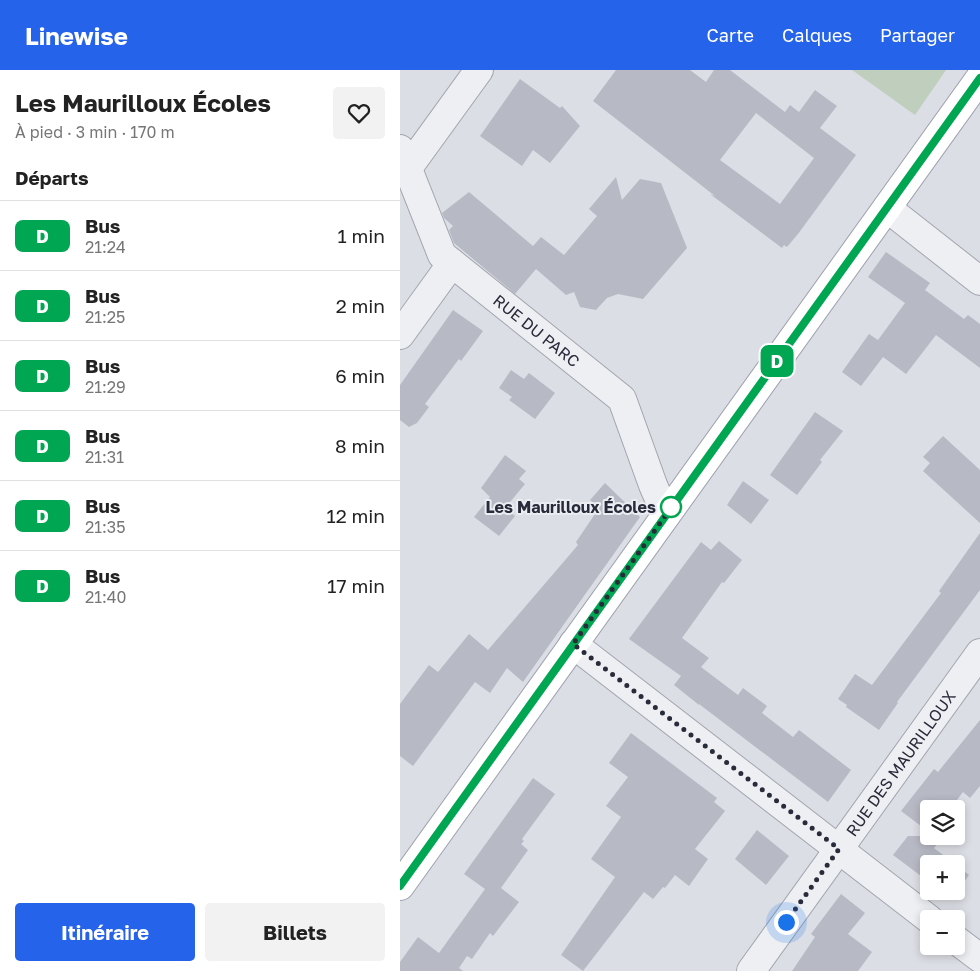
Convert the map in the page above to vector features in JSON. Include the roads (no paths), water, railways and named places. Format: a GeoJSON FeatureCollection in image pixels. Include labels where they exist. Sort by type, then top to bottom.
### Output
{"type":"FeatureCollection","features":[{"type":"Feature","properties":{"kind":"main road"},"geometry":{"type":"LineString","coordinates":[[401,883],[980,78]]}},
{"type":"Feature","properties":{"kind":"street"},"geometry":{"type":"LineString","coordinates":[[404,159],[478,70]]}},
{"type":"Feature","properties":{"kind":"street","name":"RUE DU PARC"},"geometry":{"type":"LineString","coordinates":[[404,159],[442,255],[622,399],[666,515]]}},
{"type":"Feature","properties":{"kind":"street"},"geometry":{"type":"LineString","coordinates":[[886,208],[980,281]]}},
{"type":"Feature","properties":{"kind":"street"},"geometry":{"type":"LineString","coordinates":[[400,335],[452,263]]}},
{"type":"Feature","properties":{"kind":"street"},"geometry":{"type":"LineString","coordinates":[[573,644],[920,912]]}},
{"type":"Feature","properties":{"kind":"street","name":"RUE DES MAURILLOUX"},"geometry":{"type":"LineString","coordinates":[[752,971],[980,653]]}},
{"type":"Feature","properties":{"kind":"street"},"geometry":{"type":"LineString","coordinates":[[965,947],[980,958]]}},
{"type":"Feature","properties":{"kind":"place","name":"Les Maurilloux Écoles"},"geometry":{"type":"Point","coordinates":[671,507]}}]}
